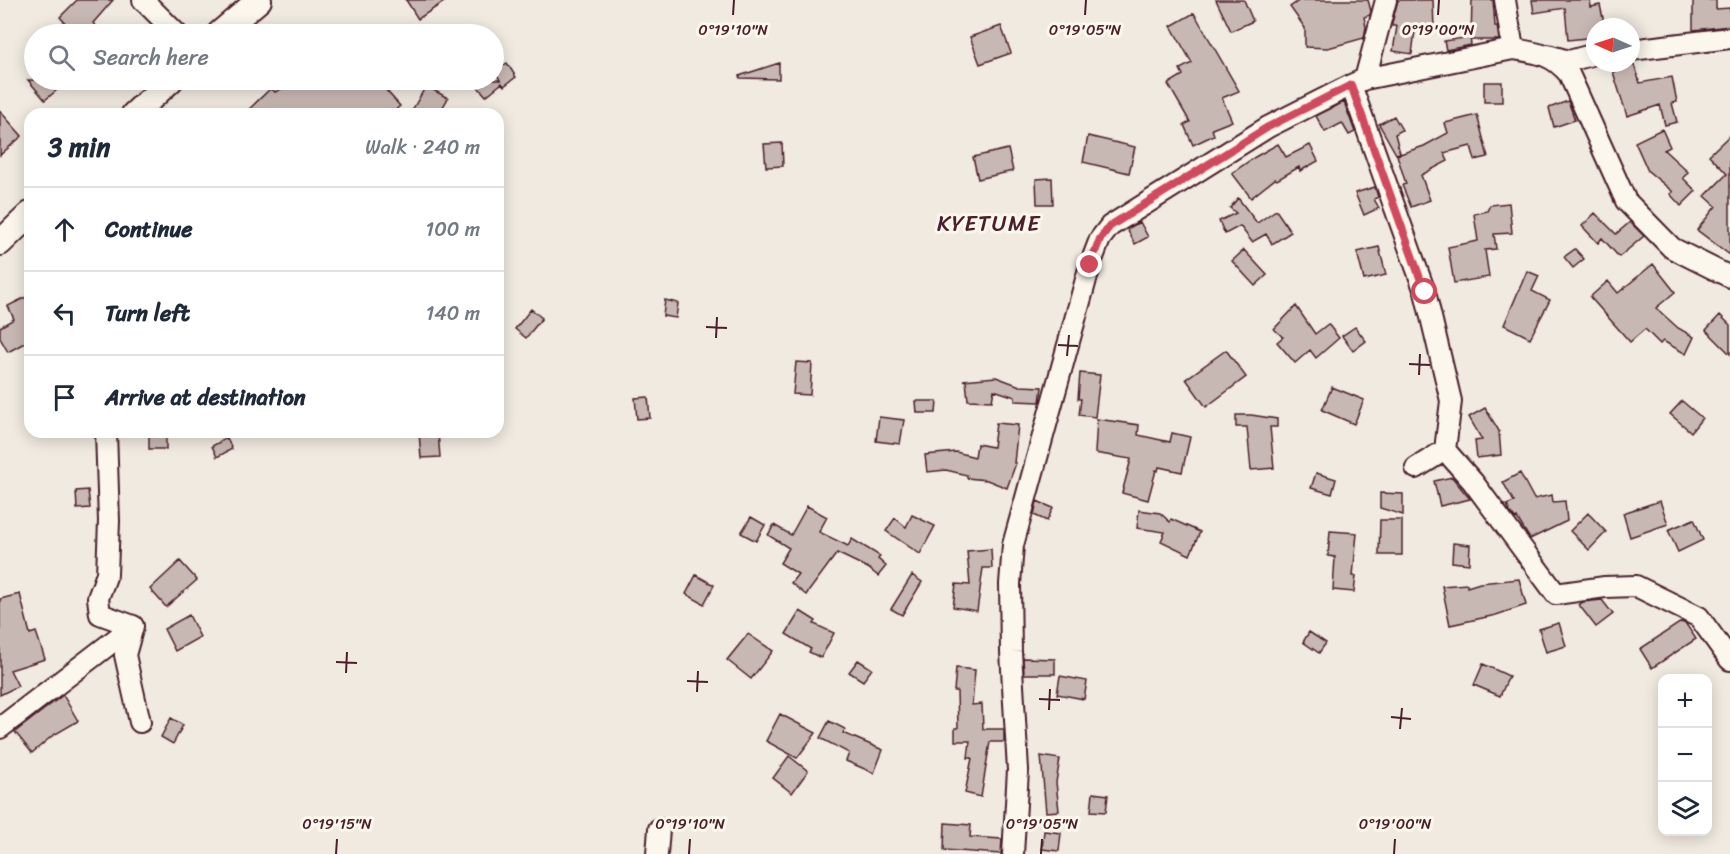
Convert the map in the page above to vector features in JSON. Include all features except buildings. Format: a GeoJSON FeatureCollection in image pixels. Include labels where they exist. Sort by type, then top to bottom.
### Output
{"type":"FeatureCollection","features":[{"type":"Feature","properties":{"kind":"main road"},"geometry":{"type":"LineString","coordinates":[[231,24],[259,0]]}},
{"type":"Feature","properties":{"kind":"main road"},"geometry":{"type":"LineString","coordinates":[[141,108],[160,90]]}},
{"type":"Feature","properties":{"kind":"main road"},"geometry":{"type":"LineString","coordinates":[[0,243],[24,220]]}},
{"type":"Feature","properties":{"kind":"street"},"geometry":{"type":"LineString","coordinates":[[143,0],[167,24]]}},
{"type":"Feature","properties":{"kind":"street"},"geometry":{"type":"LineString","coordinates":[[1386,0],[1358,82],[1425,292],[1451,401],[1445,450],[1473,482],[1556,594],[1605,587],[1635,586],[1699,616],[1730,660]]}},
{"type":"Feature","properties":{"kind":"street"},"geometry":{"type":"LineString","coordinates":[[1505,0],[1513,49]]}},
{"type":"Feature","properties":{"kind":"street"},"geometry":{"type":"LineString","coordinates":[[1640,49],[1730,38]]}},
{"type":"Feature","properties":{"kind":"street"},"geometry":{"type":"LineString","coordinates":[[1013,854],[1018,770],[1011,652],[1010,584],[1013,545],[1100,239],[1110,226],[1268,127],[1358,82],[1513,49],[1569,61],[1586,56]]}},
{"type":"Feature","properties":{"kind":"street"},"geometry":{"type":"LineString","coordinates":[[1544,54],[1559,62],[1569,74],[1626,201],[1672,248],[1730,277]]}},
{"type":"Feature","properties":{"kind":"street"},"geometry":{"type":"LineString","coordinates":[[106,438],[107,574],[98,598],[100,614],[133,626]]}},
{"type":"Feature","properties":{"kind":"street"},"geometry":{"type":"LineString","coordinates":[[1416,468],[1445,450]]}},
{"type":"Feature","properties":{"kind":"street"},"geometry":{"type":"LineString","coordinates":[[133,626],[125,655],[140,722]]}},
{"type":"Feature","properties":{"kind":"street"},"geometry":{"type":"LineString","coordinates":[[0,728],[133,626]]}},
{"type":"Feature","properties":{"kind":"street"},"geometry":{"type":"LineString","coordinates":[[657,854],[659,829]]}},
{"type":"Feature","properties":{"kind":"district","name":"KYETUME"},"geometry":{"type":"Point","coordinates":[989,223]}},
{"type":"Feature","properties":{"kind":"route"},"geometry":{"type":"LineString","coordinates":[[1090,265],[1100,239],[1110,226],[1268,127],[1351,85],[1425,292]]}}]}
